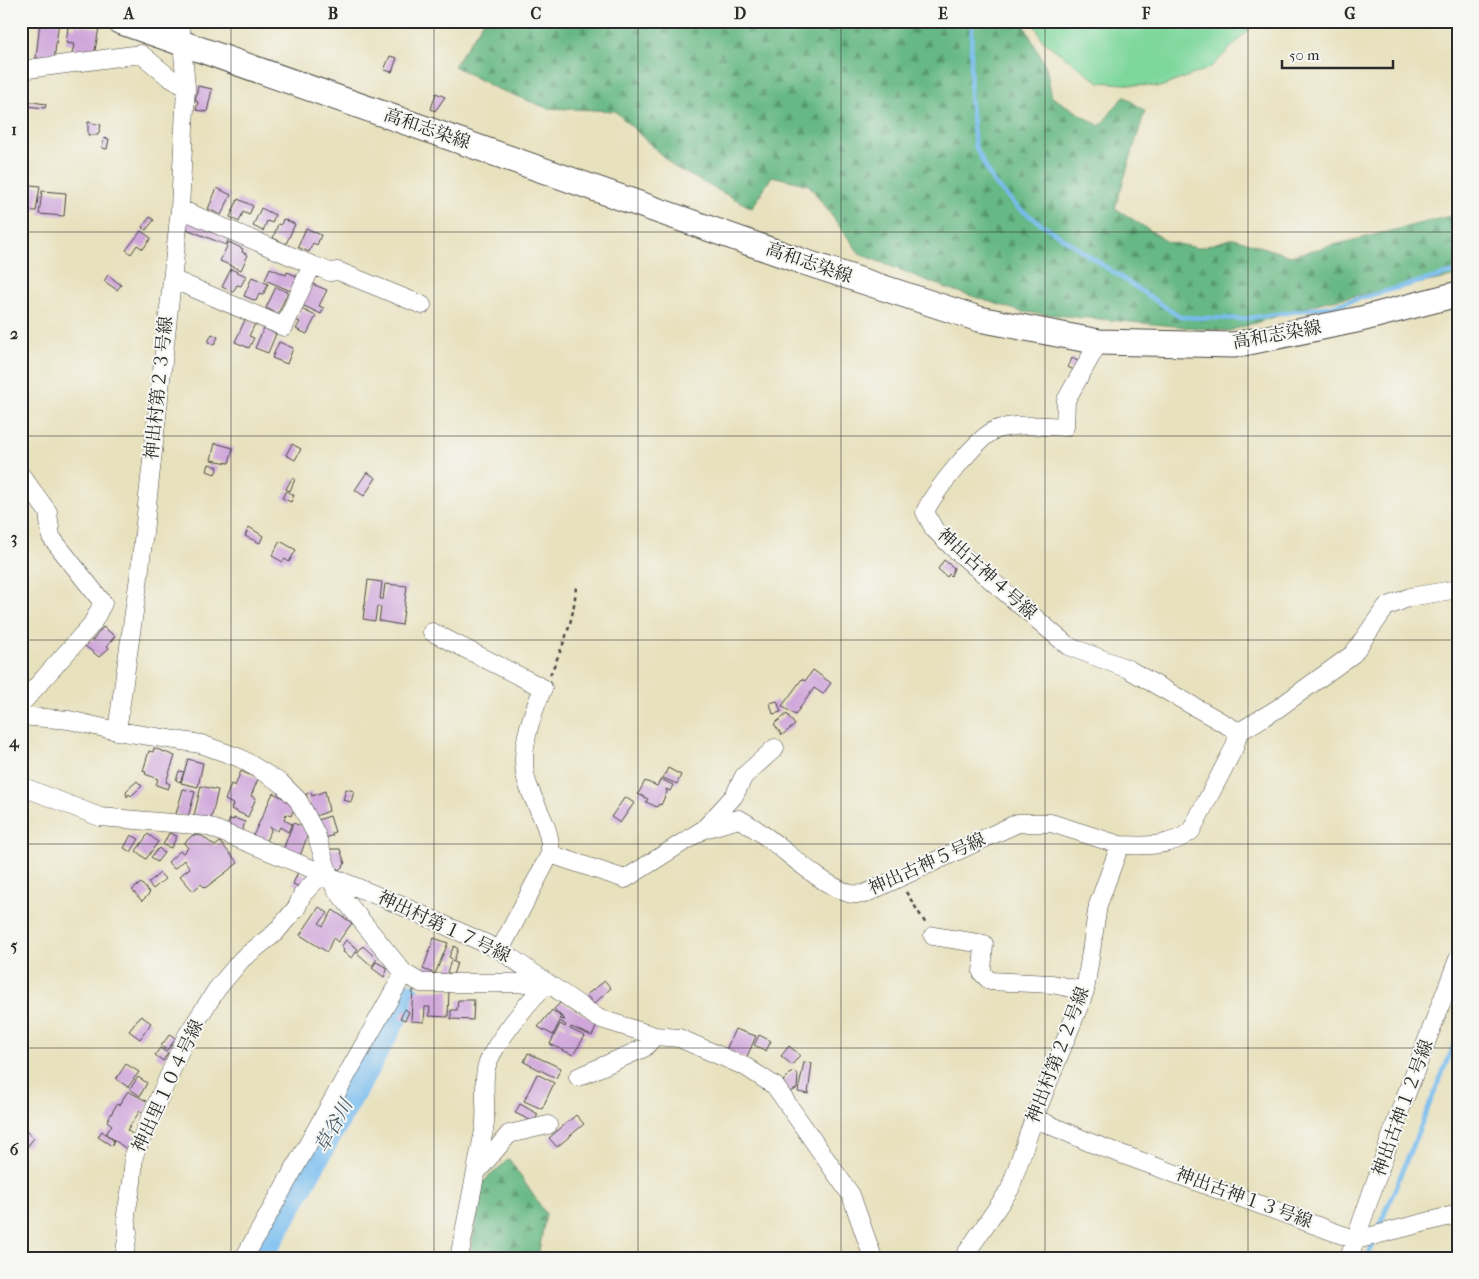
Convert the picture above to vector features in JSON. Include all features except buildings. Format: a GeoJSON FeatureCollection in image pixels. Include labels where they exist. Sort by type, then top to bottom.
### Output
{"type":"FeatureCollection","features":[{"type":"Feature","properties":{"kind":"street","name":"高和志染線"},"geometry":{"type":"LineString","coordinates":[[119,21],[180,32],[802,261],[979,319],[1099,342],[1234,345],[1361,319],[1458,294]]}},
{"type":"Feature","properties":{"kind":"street","name":"神出村第２３号線"},"geometry":{"type":"LineString","coordinates":[[117,731],[140,568],[180,209],[186,87],[180,32]]}},
{"type":"Feature","properties":{"kind":"street"},"geometry":{"type":"LineString","coordinates":[[21,70],[141,54],[170,78],[186,87]]}},
{"type":"Feature","properties":{"kind":"street"},"geometry":{"type":"LineString","coordinates":[[180,209],[312,265],[330,272],[338,271],[422,305]]}},
{"type":"Feature","properties":{"kind":"street"},"geometry":{"type":"LineString","coordinates":[[172,279],[284,327],[312,265]]}},
{"type":"Feature","properties":{"kind":"street","name":"神出古神４号線"},"geometry":{"type":"LineString","coordinates":[[1099,342],[1066,400],[1064,427],[1035,425],[996,430],[987,436],[954,469],[931,498],[926,512],[934,529],[951,546],[1068,646],[1128,669],[1239,732]]}},
{"type":"Feature","properties":{"kind":"street"},"geometry":{"type":"LineString","coordinates":[[21,475],[48,512],[51,537],[103,603],[92,624],[21,704]]}},
{"type":"Feature","properties":{"kind":"street"},"geometry":{"type":"LineString","coordinates":[[1120,845],[1143,846],[1180,840],[1191,830],[1234,748],[1239,732],[1277,709],[1353,654],[1386,608],[1410,596],[1458,589]]}},
{"type":"Feature","properties":{"kind":"street"},"geometry":{"type":"LineString","coordinates":[[432,632],[543,688],[531,723],[524,766],[527,784],[551,839],[550,854],[500,950]]}},
{"type":"Feature","properties":{"kind":"street"},"geometry":{"type":"LineString","coordinates":[[21,716],[69,720],[117,731],[200,744],[240,758],[281,783],[298,800],[316,834],[335,888],[404,973],[421,983],[548,983]]}},
{"type":"Feature","properties":{"kind":"street"},"geometry":{"type":"LineString","coordinates":[[704,830],[734,796],[744,776],[775,748]]}},
{"type":"Feature","properties":{"kind":"street","name":"神出村第１７号線"},"geometry":{"type":"LineString","coordinates":[[21,786],[100,817],[207,826],[329,875],[500,950],[598,1018],[655,1036],[679,1038],[746,1067],[775,1086],[850,1195],[873,1258]]}},
{"type":"Feature","properties":{"kind":"street","name":"神出古神５号線"},"geometry":{"type":"LineString","coordinates":[[550,854],[624,879],[704,830],[738,819],[756,828],[827,882],[850,894],[864,894],[1018,823],[1051,822],[1120,845]]}},
{"type":"Feature","properties":{"kind":"street","name":"神出村第２２号線"},"geometry":{"type":"LineString","coordinates":[[963,1258],[1010,1189],[1034,1118],[1085,991],[1098,905],[1120,845]]}},
{"type":"Feature","properties":{"kind":"street","name":"神出里１０４号線"},"geometry":{"type":"LineString","coordinates":[[124,1258],[128,1233],[126,1214],[132,1182],[134,1155],[186,1037],[217,989],[242,959],[275,933],[297,907],[302,895],[317,879],[329,875]]}},
{"type":"Feature","properties":{"kind":"street"},"geometry":{"type":"LineString","coordinates":[[933,936],[984,944],[982,973],[990,981],[1052,984],[1085,991]]}},
{"type":"Feature","properties":{"kind":"street","name":"神出古神１２号線"},"geometry":{"type":"LineString","coordinates":[[1349,1258],[1402,1108],[1458,959]]}},
{"type":"Feature","properties":{"kind":"street"},"geometry":{"type":"LineString","coordinates":[[244,1258],[404,973]]}},
{"type":"Feature","properties":{"kind":"street"},"geometry":{"type":"LineString","coordinates":[[459,1258],[485,1127],[486,1068],[493,1052],[537,993],[548,983]]}},
{"type":"Feature","properties":{"kind":"street"},"geometry":{"type":"LineString","coordinates":[[578,1077],[644,1048],[655,1036]]}},
{"type":"Feature","properties":{"kind":"street","name":"神出古神１３号線"},"geometry":{"type":"LineString","coordinates":[[1034,1118],[1092,1143],[1356,1240]]}},
{"type":"Feature","properties":{"kind":"street"},"geometry":{"type":"LineString","coordinates":[[474,1175],[509,1134],[548,1125]]}},
{"type":"Feature","properties":{"kind":"street"},"geometry":{"type":"LineString","coordinates":[[1356,1240],[1458,1214]]}},
{"type":"Feature","properties":{"kind":"path"},"geometry":{"type":"LineString","coordinates":[[543,688],[569,632],[575,608],[576,586]]}},
{"type":"Feature","properties":{"kind":"path"},"geometry":{"type":"LineString","coordinates":[[897,878],[933,936]]}},
{"type":"Feature","properties":{"kind":"green space"},"geometry":{"type":"Polygon","coordinates":[[[484,21],[1022,21],[1046,67],[1052,97],[1100,126],[1124,96],[1145,111],[1115,208],[1168,242],[1198,248],[1234,238],[1290,256],[1458,214],[1458,276],[1323,302],[1229,331],[1022,312],[946,288],[860,254],[809,185],[772,176],[752,208],[674,167],[615,111],[547,108],[495,88],[454,66],[484,21]]]}},
{"type":"Feature","properties":{"kind":"green space"},"geometry":{"type":"Polygon","coordinates":[[[1033,21],[1255,21],[1248,31],[1210,68],[1160,87],[1099,82],[1043,41],[1033,21]]]}},
{"type":"Feature","properties":{"kind":"green space"},"geometry":{"type":"Polygon","coordinates":[[[509,1159],[546,1214],[539,1251],[542,1258],[469,1258],[484,1181],[509,1159]]]}},
{"type":"Feature","properties":{"kind":"waterway"},"geometry":{"type":"LineString","coordinates":[[972,21],[970,97],[975,146],[993,182],[1018,208],[1180,317],[1242,319],[1332,306],[1458,271]]}},
{"type":"Feature","properties":{"kind":"waterway","name":"草谷川"},"geometry":{"type":"LineString","coordinates":[[260,1258],[407,995]]}},
{"type":"Feature","properties":{"kind":"waterway"},"geometry":{"type":"LineString","coordinates":[[1378,1230],[1458,1035]]}},
{"type":"Feature","properties":{"kind":"waterway"},"geometry":{"type":"LineString","coordinates":[[1367,1258],[1374,1240]]}}]}
